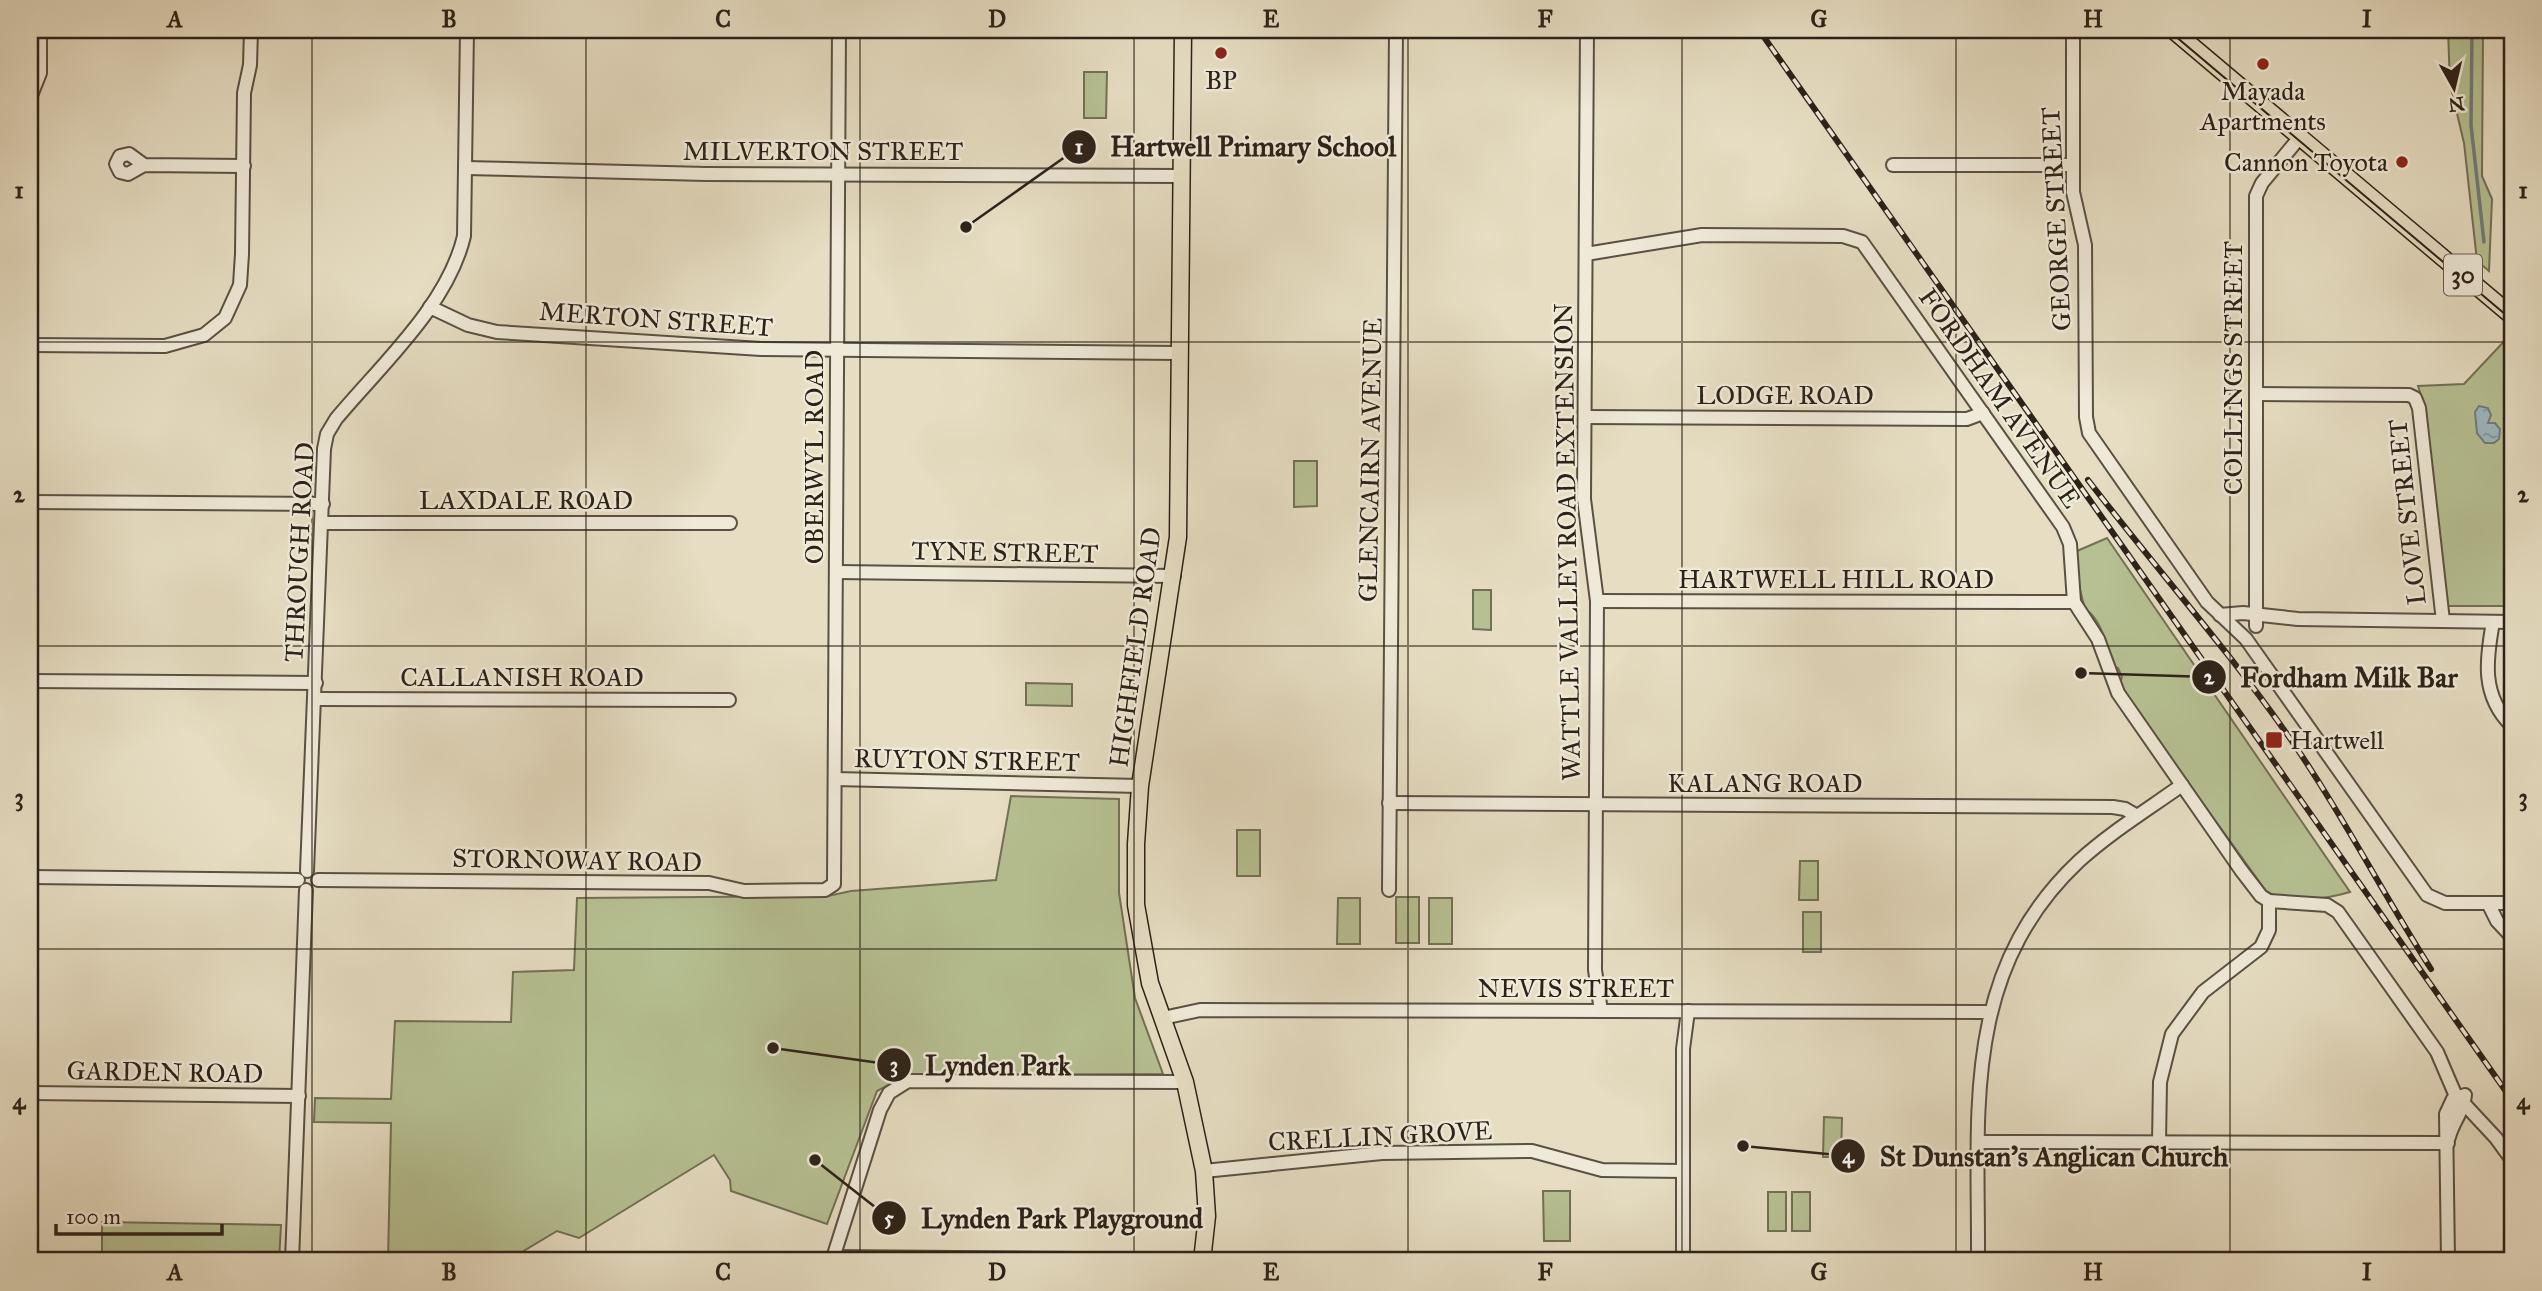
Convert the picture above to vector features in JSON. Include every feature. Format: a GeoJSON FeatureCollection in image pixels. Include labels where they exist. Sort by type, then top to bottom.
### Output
{"type":"FeatureCollection","features":[{"type":"Feature","properties":{"kind":"main road","name":"HIGHFIELD ROAD"},"geometry":{"type":"LineString","coordinates":[[1183,30],[1178,537],[1140,786],[1136,905],[1150,983],[1185,1082],[1204,1171],[1207,1216],[1202,1261]]}},
{"type":"Feature","properties":{"kind":"main road","name":"30"},"geometry":{"type":"LineString","coordinates":[[2173,30],[2512,316]]}},
{"type":"Feature","properties":{"kind":"street"},"geometry":{"type":"LineString","coordinates":[[30,97],[40,73],[40,30]]}},
{"type":"Feature","properties":{"kind":"street"},"geometry":{"type":"LineString","coordinates":[[30,345],[165,346],[204,335],[225,318],[240,285],[244,93],[250,65],[251,30]]}},
{"type":"Feature","properties":{"kind":"street","name":"THROUGH ROAD"},"geometry":{"type":"LineString","coordinates":[[292,1261],[304,880],[327,433],[335,419],[430,307],[459,259],[464,236],[467,30]]}},
{"type":"Feature","properties":{"kind":"street","name":"OBERWYL ROAD"},"geometry":{"type":"LineString","coordinates":[[834,884],[839,30]]}},
{"type":"Feature","properties":{"kind":"street","name":"GLENCAIRN AVENUE"},"geometry":{"type":"LineString","coordinates":[[1389,890],[1396,30]]}},
{"type":"Feature","properties":{"kind":"street","name":"WATTLE VALLEY ROAD EXTENSION"},"geometry":{"type":"LineString","coordinates":[[1587,30],[1584,509],[1597,601],[1595,1011]]}},
{"type":"Feature","properties":{"kind":"street","name":"GEORGE STREET"},"geometry":{"type":"LineString","coordinates":[[2073,30],[2073,197],[2085,239],[2088,429],[2207,602],[2246,639],[2427,895],[2440,902],[2500,903]]}},
{"type":"Feature","properties":{"kind":"street","name":"COLLINGS STREET"},"geometry":{"type":"LineString","coordinates":[[2256,620],[2256,193],[2300,137]]}},
{"type":"Feature","properties":{"kind":"street"},"geometry":{"type":"LineString","coordinates":[[1893,164],[2072,165]]}},
{"type":"Feature","properties":{"kind":"street"},"geometry":{"type":"LineString","coordinates":[[144,165],[244,166]]}},
{"type":"Feature","properties":{"kind":"street","name":"MILVERTON STREET"},"geometry":{"type":"LineString","coordinates":[[466,169],[706,174],[1180,176]]}},
{"type":"Feature","properties":{"kind":"street","name":"FORDHAM AVENUE"},"geometry":{"type":"LineString","coordinates":[[1586,254],[1702,235],[1855,237],[1862,242],[2067,533],[2074,602],[2098,639],[2118,693],[2258,893],[2269,901]]}},
{"type":"Feature","properties":{"kind":"street","name":"MERTON STREET"},"geometry":{"type":"LineString","coordinates":[[430,307],[468,326],[497,332],[837,351],[1178,354]]}},
{"type":"Feature","properties":{"kind":"street","name":"LOVE STREET"},"geometry":{"type":"LineString","coordinates":[[2256,394],[2405,395],[2415,398],[2419,408],[2443,621]]}},
{"type":"Feature","properties":{"kind":"street","name":"LODGE ROAD"},"geometry":{"type":"LineString","coordinates":[[1585,417],[1967,419],[1983,413]]}},
{"type":"Feature","properties":{"kind":"street"},"geometry":{"type":"LineString","coordinates":[[30,502],[323,505]]}},
{"type":"Feature","properties":{"kind":"street","name":"LAXDALE ROAD"},"geometry":{"type":"LineString","coordinates":[[322,523],[730,523]]}},
{"type":"Feature","properties":{"kind":"street","name":"TYNE STREET"},"geometry":{"type":"LineString","coordinates":[[837,572],[1174,576]]}},
{"type":"Feature","properties":{"kind":"street","name":"HARTWELL HILL ROAD"},"geometry":{"type":"LineString","coordinates":[[1597,601],[2074,602]]}},
{"type":"Feature","properties":{"kind":"street"},"geometry":{"type":"LineString","coordinates":[[2220,615],[2256,620],[2512,622]]}},
{"type":"Feature","properties":{"kind":"street"},"geometry":{"type":"LineString","coordinates":[[2246,639],[2256,620]]}},
{"type":"Feature","properties":{"kind":"street"},"geometry":{"type":"LineString","coordinates":[[2493,622],[2486,663],[2488,684],[2497,708],[2512,726]]}},
{"type":"Feature","properties":{"kind":"street"},"geometry":{"type":"LineString","coordinates":[[30,681],[316,683]]}},
{"type":"Feature","properties":{"kind":"street","name":"CALLANISH ROAD"},"geometry":{"type":"LineString","coordinates":[[315,699],[729,700]]}},
{"type":"Feature","properties":{"kind":"street","name":"RUYTON STREET"},"geometry":{"type":"LineString","coordinates":[[835,779],[1140,786]]}},
{"type":"Feature","properties":{"kind":"street"},"geometry":{"type":"LineString","coordinates":[[1978,1261],[1980,1072],[1989,1012],[2017,943],[2043,901],[2086,856],[2182,785]]}},
{"type":"Feature","properties":{"kind":"street","name":"KALANG ROAD"},"geometry":{"type":"LineString","coordinates":[[1390,803],[2113,807],[2137,816]]}},
{"type":"Feature","properties":{"kind":"street","name":"STORNOWAY ROAD"},"geometry":{"type":"LineString","coordinates":[[304,880],[313,872],[318,880],[709,883],[744,891],[825,890],[834,884]]}},
{"type":"Feature","properties":{"kind":"street"},"geometry":{"type":"LineString","coordinates":[[30,877],[304,880]]}},
{"type":"Feature","properties":{"kind":"street"},"geometry":{"type":"LineString","coordinates":[[2159,1143],[2160,1082],[2172,1034],[2203,992],[2261,947],[2269,930],[2269,901],[2322,904],[2335,908],[2437,1052],[2462,1099],[2497,1138],[2512,1160]]}},
{"type":"Feature","properties":{"kind":"street"},"geometry":{"type":"LineString","coordinates":[[2500,903],[2510,934]]}},
{"type":"Feature","properties":{"kind":"street","name":"NEVIS STREET"},"geometry":{"type":"LineString","coordinates":[[1163,1018],[1200,1010],[1989,1012]]}},
{"type":"Feature","properties":{"kind":"street"},"geometry":{"type":"LineString","coordinates":[[1682,1011],[1683,1261]]}},
{"type":"Feature","properties":{"kind":"street"},"geometry":{"type":"LineString","coordinates":[[1185,1082],[908,1081],[889,1093],[880,1110],[833,1259],[1202,1261]]}},
{"type":"Feature","properties":{"kind":"street","name":"GARDEN ROAD"},"geometry":{"type":"LineString","coordinates":[[30,1093],[299,1096]]}},
{"type":"Feature","properties":{"kind":"street"},"geometry":{"type":"LineString","coordinates":[[2448,1261],[2449,1140],[2462,1099]]}},
{"type":"Feature","properties":{"kind":"street"},"geometry":{"type":"LineString","coordinates":[[1979,1142],[2449,1140]]}},
{"type":"Feature","properties":{"kind":"street","name":"CRELLIN GROVE"},"geometry":{"type":"LineString","coordinates":[[1204,1171],[1382,1153],[1506,1152],[1545,1153],[1602,1170],[1683,1171]]}},
{"type":"Feature","properties":{"kind":"green space"},"geometry":{"type":"Polygon","coordinates":[[[2448,30],[2483,30],[2482,176],[2492,199],[2489,271],[2477,261],[2464,143],[2450,84],[2448,30]]]}},
{"type":"Feature","properties":{"kind":"green space"},"geometry":{"type":"Polygon","coordinates":[[[1084,72],[1107,72],[1106,118],[1084,118],[1084,72]]]}},
{"type":"Feature","properties":{"kind":"green space"},"geometry":{"type":"Polygon","coordinates":[[[2510,335],[2512,606],[2446,606],[2424,405],[2418,386],[2464,384],[2510,335]]]}},
{"type":"Feature","properties":{"kind":"green space"},"geometry":{"type":"Polygon","coordinates":[[[1294,461],[1317,461],[1317,506],[1294,507],[1294,461]]]}},
{"type":"Feature","properties":{"kind":"green space"},"geometry":{"type":"Polygon","coordinates":[[[2107,538],[2350,892],[2330,897],[2296,899],[2266,891],[2142,719],[2120,683],[2122,677],[2118,668],[2113,667],[2100,627],[2085,609],[2079,586],[2077,551],[2107,538]]]}},
{"type":"Feature","properties":{"kind":"green space"},"geometry":{"type":"Polygon","coordinates":[[[1473,590],[1491,590],[1491,630],[1473,629],[1473,590]]]}},
{"type":"Feature","properties":{"kind":"green space"},"geometry":{"type":"Polygon","coordinates":[[[1026,683],[1072,684],[1072,706],[1026,705],[1026,683]]]}},
{"type":"Feature","properties":{"kind":"green space"},"geometry":{"type":"Polygon","coordinates":[[[1011,796],[1119,799],[1119,893],[1135,998],[1163,1074],[905,1076],[877,1091],[827,1224],[731,1191],[730,1180],[714,1155],[579,1238],[557,1231],[522,1252],[519,1261],[388,1261],[391,1123],[314,1122],[315,1098],[391,1099],[395,1021],[511,1022],[513,972],[574,970],[577,898],[828,896],[851,891],[996,880],[1011,796]]]}},
{"type":"Feature","properties":{"kind":"green space"},"geometry":{"type":"Polygon","coordinates":[[[1237,830],[1260,830],[1260,876],[1237,876],[1237,830]]]}},
{"type":"Feature","properties":{"kind":"green space"},"geometry":{"type":"Polygon","coordinates":[[[1800,861],[1818,861],[1818,900],[1799,900],[1800,861]]]}},
{"type":"Feature","properties":{"kind":"green space"},"geometry":{"type":"Polygon","coordinates":[[[1396,897],[1419,897],[1419,943],[1396,943],[1396,897]]]}},
{"type":"Feature","properties":{"kind":"green space"},"geometry":{"type":"Polygon","coordinates":[[[1338,898],[1360,898],[1360,944],[1337,944],[1338,898]]]}},
{"type":"Feature","properties":{"kind":"green space"},"geometry":{"type":"Polygon","coordinates":[[[1429,898],[1452,898],[1452,944],[1429,944],[1429,898]]]}},
{"type":"Feature","properties":{"kind":"green space"},"geometry":{"type":"Polygon","coordinates":[[[1803,912],[1821,912],[1821,952],[1803,952],[1803,912]]]}},
{"type":"Feature","properties":{"kind":"green space"},"geometry":{"type":"Polygon","coordinates":[[[1824,1117],[1842,1118],[1841,1157],[1823,1157],[1824,1117]]]}},
{"type":"Feature","properties":{"kind":"green space"},"geometry":{"type":"Polygon","coordinates":[[[1543,1191],[1570,1191],[1570,1241],[1544,1241],[1543,1191]]]}},
{"type":"Feature","properties":{"kind":"green space"},"geometry":{"type":"Polygon","coordinates":[[[1768,1192],[1786,1192],[1786,1231],[1768,1231],[1768,1192]]]}},
{"type":"Feature","properties":{"kind":"green space"},"geometry":{"type":"Polygon","coordinates":[[[1792,1192],[1810,1192],[1810,1231],[1792,1231],[1792,1192]]]}},
{"type":"Feature","properties":{"kind":"green space"},"geometry":{"type":"Polygon","coordinates":[[[102,1222],[281,1225],[279,1261],[48,1261],[102,1260],[102,1222]]]}},
{"type":"Feature","properties":{"kind":"water"},"geometry":{"type":"Polygon","coordinates":[[[2479,406],[2488,408],[2491,415],[2488,423],[2495,423],[2500,429],[2499,439],[2494,443],[2485,443],[2477,433],[2475,412],[2479,406]]]}},
{"type":"Feature","properties":{"kind":"waterway"},"geometry":{"type":"LineString","coordinates":[[2472,30],[2471,125],[2484,242]]}},
{"type":"Feature","properties":{"kind":"tram line"},"geometry":{"type":"LineString","coordinates":[[2168,30],[2512,320]]}},
{"type":"Feature","properties":{"kind":"railway"},"geometry":{"type":"LineString","coordinates":[[1759,30],[2512,1100]]}},
{"type":"Feature","properties":{"kind":"railway"},"geometry":{"type":"LineString","coordinates":[[2088,480],[2239,669],[2287,734],[2431,969]]}},
{"type":"Feature","properties":{"kind":"place","name":"BP"},"geometry":{"type":"Point","coordinates":[1221,53]}},
{"type":"Feature","properties":{"kind":"place","name":"Mayada Apartments"},"geometry":{"type":"Point","coordinates":[2263,64]}},
{"type":"Feature","properties":{"kind":"place","name":"Cannon Toyota"},"geometry":{"type":"Point","coordinates":[2402,162]}},
{"type":"Feature","properties":{"kind":"place","name":"Hartwell Primary School"},"geometry":{"type":"Point","coordinates":[966,227]}},
{"type":"Feature","properties":{"kind":"place","name":"Fordham Milk Bar"},"geometry":{"type":"Point","coordinates":[2081,673]}},
{"type":"Feature","properties":{"kind":"place","name":"Hartwell"},"geometry":{"type":"Point","coordinates":[2274,740]}},
{"type":"Feature","properties":{"kind":"place","name":"Lynden Park"},"geometry":{"type":"Point","coordinates":[773,1048]}},
{"type":"Feature","properties":{"kind":"place","name":"St Dunstan's Anglican Church"},"geometry":{"type":"Point","coordinates":[1743,1146]}},
{"type":"Feature","properties":{"kind":"place","name":"Lynden Park Playground"},"geometry":{"type":"Point","coordinates":[815,1160]}}]}
